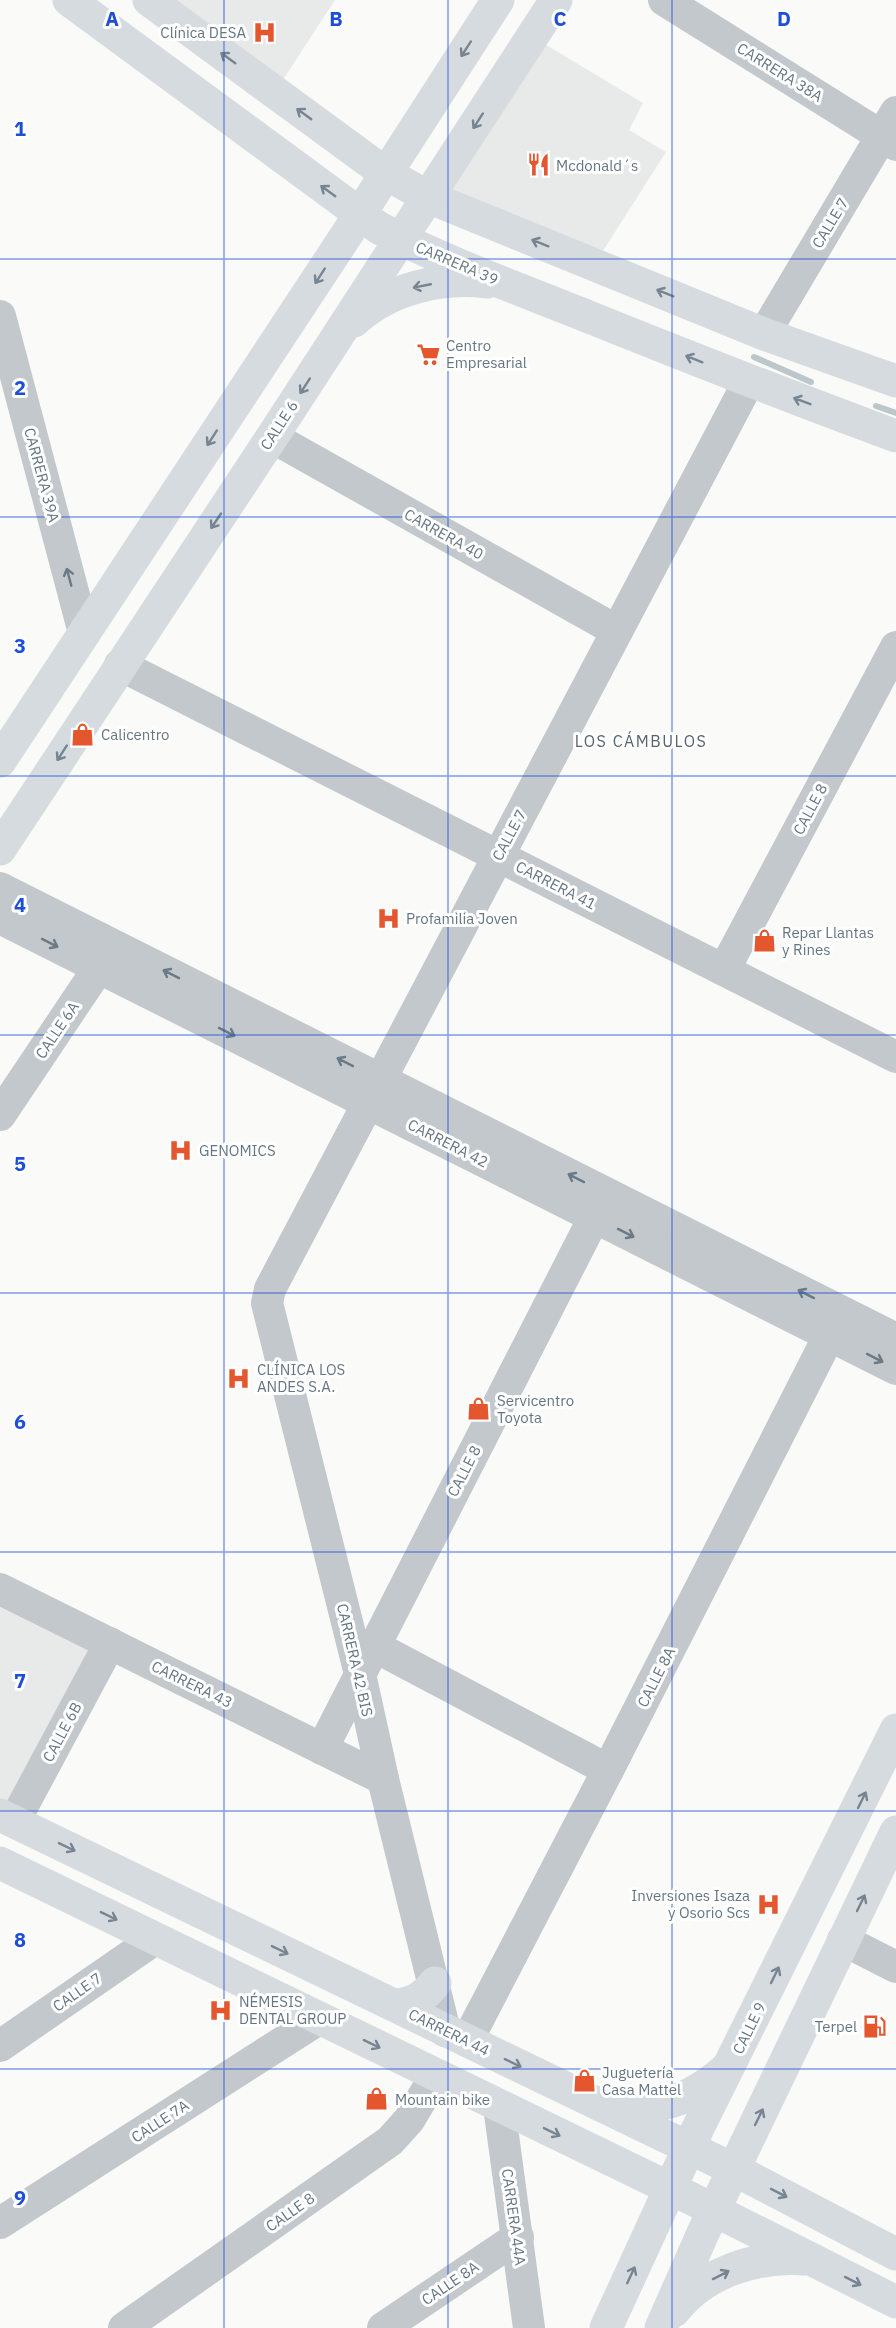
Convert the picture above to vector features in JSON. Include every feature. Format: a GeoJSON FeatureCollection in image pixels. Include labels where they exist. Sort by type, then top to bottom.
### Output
{"type":"FeatureCollection","features":[{"type":"Feature","properties":{"kind":"main road","name":"CARRERA 39"},"geometry":{"type":"LineString","coordinates":[[69,0],[359,215],[400,239],[748,381],[896,436]]}},
{"type":"Feature","properties":{"kind":"main road"},"geometry":{"type":"LineString","coordinates":[[0,761],[498,0]]}},
{"type":"Feature","properties":{"kind":"main road","name":"CALLE 6"},"geometry":{"type":"LineString","coordinates":[[0,849],[272,437],[556,0]]}},
{"type":"Feature","properties":{"kind":"main road"},"geometry":{"type":"LineString","coordinates":[[155,5],[159,67]]}},
{"type":"Feature","properties":{"kind":"main road"},"geometry":{"type":"LineString","coordinates":[[155,5],[385,173],[428,197],[764,334],[896,381]]}},
{"type":"Feature","properties":{"kind":"main road"},"geometry":{"type":"LineString","coordinates":[[337,336],[358,316],[384,300],[411,288],[448,281],[485,281],[521,290]]}},
{"type":"Feature","properties":{"kind":"main road"},"geometry":{"type":"LineString","coordinates":[[829,357],[848,418]]}},
{"type":"Feature","properties":{"kind":"main road"},"geometry":{"type":"LineString","coordinates":[[41,698],[126,655],[143,543]]}},
{"type":"Feature","properties":{"kind":"main road","name":"CALLE 9"},"geometry":{"type":"LineString","coordinates":[[606,2328],[689,2148],[895,1742]]}},
{"type":"Feature","properties":{"kind":"main road","name":"CARRERA 44"},"geometry":{"type":"LineString","coordinates":[[5,1824],[233,1927],[733,2169],[896,2254]]}},
{"type":"Feature","properties":{"kind":"main road"},"geometry":{"type":"LineString","coordinates":[[661,2327],[733,2169],[896,1832]]}},
{"type":"Feature","properties":{"kind":"main road"},"geometry":{"type":"LineString","coordinates":[[0,1863],[896,2302]]}},
{"type":"Feature","properties":{"kind":"main road"},"geometry":{"type":"LineString","coordinates":[[233,1927],[255,1987]]}},
{"type":"Feature","properties":{"kind":"main road"},"geometry":{"type":"LineString","coordinates":[[394,2006],[418,2000],[435,1983]]}},
{"type":"Feature","properties":{"kind":"main road"},"geometry":{"type":"LineString","coordinates":[[584,2097],[636,2108],[662,2105],[687,2097],[710,2083],[730,2065]]}},
{"type":"Feature","properties":{"kind":"main road"},"geometry":{"type":"LineString","coordinates":[[661,2327],[679,2304],[701,2285],[730,2270],[753,2261],[810,2259]]}},
{"type":"Feature","properties":{"kind":"street","name":"CARRERA 38A"},"geometry":{"type":"LineString","coordinates":[[664,0],[891,131]]}},
{"type":"Feature","properties":{"kind":"street","name":"CALLE 7"},"geometry":{"type":"LineString","coordinates":[[764,334],[891,131]]}},
{"type":"Feature","properties":{"kind":"street","name":"CARRERA 39A"},"geometry":{"type":"LineString","coordinates":[[0,316],[84,633]]}},
{"type":"Feature","properties":{"kind":"street","name":"CALLE 7"},"geometry":{"type":"LineString","coordinates":[[270,1289],[748,381]]}},
{"type":"Feature","properties":{"kind":"street","name":"CARRERA 40"},"geometry":{"type":"LineString","coordinates":[[272,437],[617,631]]}},
{"type":"Feature","properties":{"kind":"street","name":"CALLE 8"},"geometry":{"type":"LineString","coordinates":[[724,970],[896,647]]}},
{"type":"Feature","properties":{"kind":"street","name":"CARRERA 41"},"geometry":{"type":"LineString","coordinates":[[126,655],[498,856],[896,1057]]}},
{"type":"Feature","properties":{"kind":"street","name":"CARRERA 42"},"geometry":{"type":"LineString","coordinates":[[0,888],[107,956],[836,1324],[896,1369]]}},
{"type":"Feature","properties":{"kind":"street","name":"CARRERA 42"},"geometry":{"type":"LineString","coordinates":[[0,918],[107,956]]}},
{"type":"Feature","properties":{"kind":"street","name":"CALLE 6A"},"geometry":{"type":"LineString","coordinates":[[0,1115],[107,956]]}},
{"type":"Feature","properties":{"kind":"street","name":"CALLE 8"},"geometry":{"type":"LineString","coordinates":[[322,1749],[601,1205]]}},
{"type":"Feature","properties":{"kind":"street","name":"CARRERA 42 BIS"},"geometry":{"type":"LineString","coordinates":[[270,1289],[267,1303],[360,1674],[383,1779],[435,1983],[456,2036]]}},
{"type":"Feature","properties":{"kind":"street","name":"CARRERA 42"},"geometry":{"type":"LineString","coordinates":[[836,1324],[896,1339]]}},
{"type":"Feature","properties":{"kind":"street","name":"CALLE 8A"},"geometry":{"type":"LineString","coordinates":[[456,2036],[608,1770],[836,1324]]}},
{"type":"Feature","properties":{"kind":"street","name":"CARRERA 43"},"geometry":{"type":"LineString","coordinates":[[0,1589],[383,1779]]}},
{"type":"Feature","properties":{"kind":"street","name":"CALLE 6B"},"geometry":{"type":"LineString","coordinates":[[5,1824],[110,1643]]}},
{"type":"Feature","properties":{"kind":"street"},"geometry":{"type":"LineString","coordinates":[[374,1646],[608,1770]]}},
{"type":"Feature","properties":{"kind":"street","name":"CALLE 7"},"geometry":{"type":"LineString","coordinates":[[1,2044],[155,1938]]}},
{"type":"Feature","properties":{"kind":"street"},"geometry":{"type":"LineString","coordinates":[[843,1940],[896,1966]]}},
{"type":"Feature","properties":{"kind":"street","name":"CALLE 7A"},"geometry":{"type":"LineString","coordinates":[[0,2223],[319,2019]]}},
{"type":"Feature","properties":{"kind":"street","name":"CALLE 8"},"geometry":{"type":"LineString","coordinates":[[124,2328],[390,2141],[409,2120],[436,2075]]}},
{"type":"Feature","properties":{"kind":"street","name":"CARRERA 44A"},"geometry":{"type":"LineString","coordinates":[[499,2106],[529,2328]]}},
{"type":"Feature","properties":{"kind":"street","name":"CALLE 8A"},"geometry":{"type":"LineString","coordinates":[[383,2328],[518,2237]]}},
{"type":"Feature","properties":{"kind":"shaded area"},"geometry":{"type":"Polygon","coordinates":[[[149,0],[335,0],[275,92],[149,0]]]}},
{"type":"Feature","properties":{"kind":"shaded area"},"geometry":{"type":"Polygon","coordinates":[[[533,37],[643,103],[629,130],[666,152],[594,265],[428,197],[533,37]]]}},
{"type":"Feature","properties":{"kind":"shaded area"},"geometry":{"type":"Polygon","coordinates":[[[0,1589],[110,1643],[0,1815],[0,1589]]]}},
{"type":"Feature","properties":{"kind":"waterway"},"geometry":{"type":"LineString","coordinates":[[754,357],[811,382]]}},
{"type":"Feature","properties":{"kind":"waterway"},"geometry":{"type":"LineString","coordinates":[[876,406],[896,413]]}},
{"type":"Feature","properties":{"kind":"place","name":"Clínica DESA"},"geometry":{"type":"Point","coordinates":[264,32]}},
{"type":"Feature","properties":{"kind":"place","name":"Mcdonald´s"},"geometry":{"type":"Point","coordinates":[538,165]}},
{"type":"Feature","properties":{"kind":"place","name":"Centro Empresarial"},"geometry":{"type":"Point","coordinates":[428,354]}},
{"type":"Feature","properties":{"kind":"place","name":"Calicentro"},"geometry":{"type":"Point","coordinates":[83,734]}},
{"type":"Feature","properties":{"kind":"place","name":"Profamilia Joven"},"geometry":{"type":"Point","coordinates":[388,918]}},
{"type":"Feature","properties":{"kind":"place","name":"Repar Llantas y Rines"},"geometry":{"type":"Point","coordinates":[764,941]}},
{"type":"Feature","properties":{"kind":"place","name":"GENOMICS"},"geometry":{"type":"Point","coordinates":[181,1150]}},
{"type":"Feature","properties":{"kind":"place","name":"CLÍNICA LOS ANDES S.A."},"geometry":{"type":"Point","coordinates":[239,1378]}},
{"type":"Feature","properties":{"kind":"place","name":"Servicentro Toyota"},"geometry":{"type":"Point","coordinates":[479,1409]}},
{"type":"Feature","properties":{"kind":"place","name":"Inversiones Isaza y Osorio Scs"},"geometry":{"type":"Point","coordinates":[768,1904]}},
{"type":"Feature","properties":{"kind":"place","name":"NÉMESIS DENTAL GROUP"},"geometry":{"type":"Point","coordinates":[221,2010]}},
{"type":"Feature","properties":{"kind":"place","name":"Terpel"},"geometry":{"type":"Point","coordinates":[875,2026]}},
{"type":"Feature","properties":{"kind":"place","name":"Juguetería Casa Mattel"},"geometry":{"type":"Point","coordinates":[584,2081]}},
{"type":"Feature","properties":{"kind":"place","name":"Mountain bike"},"geometry":{"type":"Point","coordinates":[377,2099]}},
{"type":"Feature","properties":{"kind":"district","name":"LOS CÁMBULOS"},"geometry":{"type":"Point","coordinates":[641,741]}}]}
